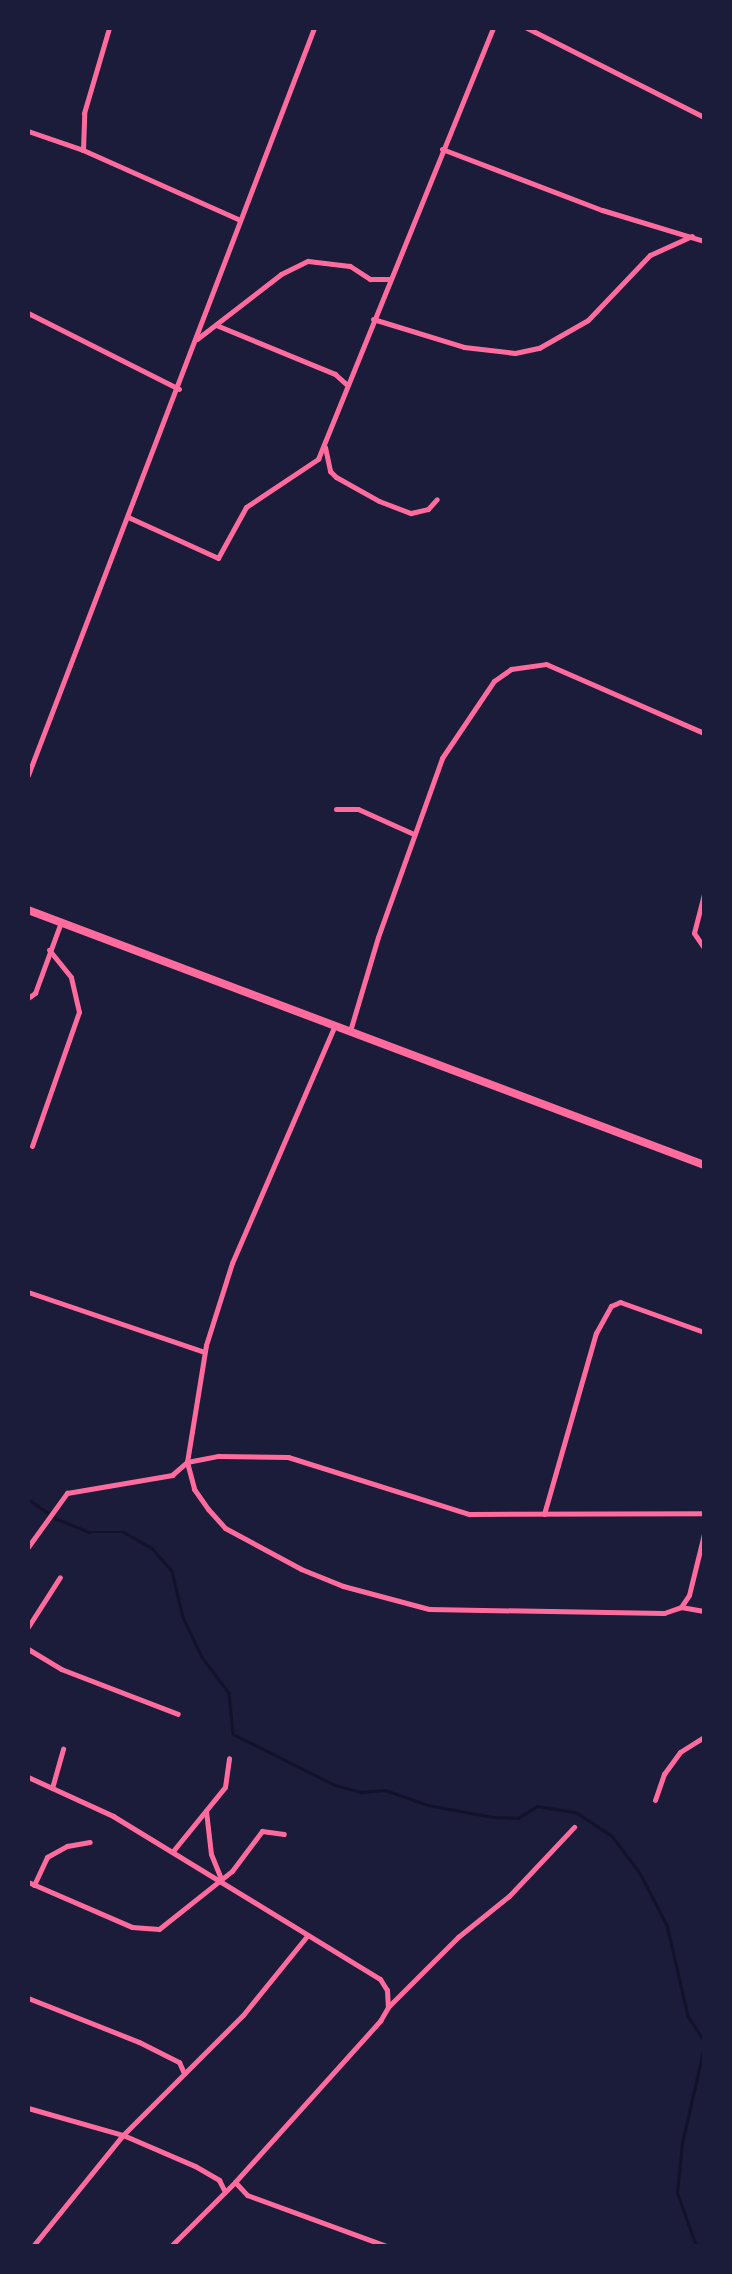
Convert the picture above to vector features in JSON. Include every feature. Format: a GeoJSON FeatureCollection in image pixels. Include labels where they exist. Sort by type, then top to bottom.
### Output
{"type":"FeatureCollection","features":[{"type":"Feature","properties":{"kind":"main road"},"geometry":{"type":"LineString","coordinates":[[28,910],[704,1166]]}},
{"type":"Feature","properties":{"kind":"street"},"geometry":{"type":"LineString","coordinates":[[83,150],[84,113],[109,28]]}},
{"type":"Feature","properties":{"kind":"street"},"geometry":{"type":"LineString","coordinates":[[28,775],[179,389],[314,28]]}},
{"type":"Feature","properties":{"kind":"street"},"geometry":{"type":"LineString","coordinates":[[128,517],[218,558],[246,507],[314,464],[325,444],[346,384],[493,28]]}},
{"type":"Feature","properties":{"kind":"street"},"geometry":{"type":"LineString","coordinates":[[527,28],[704,117]]}},
{"type":"Feature","properties":{"kind":"street"},"geometry":{"type":"LineString","coordinates":[[28,131],[83,150],[240,220]]}},
{"type":"Feature","properties":{"kind":"street"},"geometry":{"type":"LineString","coordinates":[[442,149],[602,210],[704,241]]}},
{"type":"Feature","properties":{"kind":"street"},"geometry":{"type":"LineString","coordinates":[[373,319],[464,347],[515,354],[539,348],[588,320],[650,255],[692,236]]}},
{"type":"Feature","properties":{"kind":"street"},"geometry":{"type":"LineString","coordinates":[[197,339],[281,274],[308,261],[350,266],[370,279],[389,279]]}},
{"type":"Feature","properties":{"kind":"street"},"geometry":{"type":"LineString","coordinates":[[28,313],[179,389]]}},
{"type":"Feature","properties":{"kind":"street"},"geometry":{"type":"LineString","coordinates":[[216,325],[335,374],[346,384]]}},
{"type":"Feature","properties":{"kind":"street"},"geometry":{"type":"LineString","coordinates":[[325,444],[330,471],[360,492],[411,513],[428,509],[437,499]]}},
{"type":"Feature","properties":{"kind":"street"},"geometry":{"type":"LineString","coordinates":[[349,1031],[442,758],[494,681],[510,668],[529,663],[567,670],[704,733]]}},
{"type":"Feature","properties":{"kind":"street"},"geometry":{"type":"LineString","coordinates":[[336,809],[358,809],[414,834]]}},
{"type":"Feature","properties":{"kind":"street"},"geometry":{"type":"LineString","coordinates":[[704,894],[694,933],[704,948]]}},
{"type":"Feature","properties":{"kind":"street"},"geometry":{"type":"LineString","coordinates":[[28,998],[35,993],[61,922]]}},
{"type":"Feature","properties":{"kind":"street"},"geometry":{"type":"LineString","coordinates":[[32,1146],[79,1012],[71,977],[50,950]]}},
{"type":"Feature","properties":{"kind":"street"},"geometry":{"type":"LineString","coordinates":[[335,1025],[232,1263],[204,1352],[187,1462],[194,1489],[225,1528],[259,1549],[342,1586],[429,1609],[664,1612],[681,1607],[704,1611]]}},
{"type":"Feature","properties":{"kind":"street"},"geometry":{"type":"LineString","coordinates":[[28,1292],[204,1352]]}},
{"type":"Feature","properties":{"kind":"street"},"geometry":{"type":"LineString","coordinates":[[544,1514],[596,1333],[607,1310],[620,1302],[704,1332]]}},
{"type":"Feature","properties":{"kind":"street"},"geometry":{"type":"LineString","coordinates":[[28,1547],[53,1508],[67,1493],[172,1475],[187,1462],[265,1454],[319,1466],[469,1514],[704,1513]]}},
{"type":"Feature","properties":{"kind":"street"},"geometry":{"type":"LineString","coordinates":[[681,1607],[696,1573],[704,1534]]}},
{"type":"Feature","properties":{"kind":"street"},"geometry":{"type":"LineString","coordinates":[[28,1627],[60,1577]]}},
{"type":"Feature","properties":{"kind":"street"},"geometry":{"type":"LineString","coordinates":[[28,1649],[61,1669],[178,1714]]}},
{"type":"Feature","properties":{"kind":"street"},"geometry":{"type":"LineString","coordinates":[[655,1800],[664,1774],[680,1752],[704,1737]]}},
{"type":"Feature","properties":{"kind":"street"},"geometry":{"type":"LineString","coordinates":[[52,1788],[63,1749]]}},
{"type":"Feature","properties":{"kind":"street"},"geometry":{"type":"LineString","coordinates":[[173,1850],[225,1787],[229,1758]]}},
{"type":"Feature","properties":{"kind":"street"},"geometry":{"type":"LineString","coordinates":[[28,1777],[173,1850],[307,1936],[380,1979],[387,1990],[388,2007]]}},
{"type":"Feature","properties":{"kind":"street"},"geometry":{"type":"LineString","coordinates":[[206,1811],[211,1854],[221,1881]]}},
{"type":"Feature","properties":{"kind":"street"},"geometry":{"type":"LineString","coordinates":[[171,2246],[235,2182],[380,2021],[388,2007],[458,1937],[509,1896],[574,1827]]}},
{"type":"Feature","properties":{"kind":"street"},"geometry":{"type":"LineString","coordinates":[[90,1842],[66,1846],[47,1857],[31,1884],[146,1931],[175,1920],[221,1881],[262,1831],[284,1834]]}},
{"type":"Feature","properties":{"kind":"street"},"geometry":{"type":"LineString","coordinates":[[33,2246],[123,2135],[183,2071],[251,2006],[307,1936]]}},
{"type":"Feature","properties":{"kind":"street"},"geometry":{"type":"LineString","coordinates":[[28,1998],[139,2042],[179,2062],[183,2071]]}},
{"type":"Feature","properties":{"kind":"street"},"geometry":{"type":"LineString","coordinates":[[28,2108],[123,2135],[208,2172],[225,2192]]}},
{"type":"Feature","properties":{"kind":"street"},"geometry":{"type":"LineString","coordinates":[[235,2182],[247,2196],[386,2246]]}},
{"type":"Feature","properties":{"kind":"waterway"},"geometry":{"type":"LineString","coordinates":[[28,1499],[57,1519],[90,1532],[124,1532],[152,1548],[172,1571],[183,1617],[202,1657],[229,1693],[233,1734],[335,1785],[362,1792],[385,1790],[428,1805],[493,1817],[518,1818],[537,1806],[576,1812],[612,1836],[640,1873],[667,1925],[688,2016],[704,2041]]}},
{"type":"Feature","properties":{"kind":"waterway"},"geometry":{"type":"LineString","coordinates":[[696,2246],[677,2193],[682,2143],[704,2047]]}}]}
